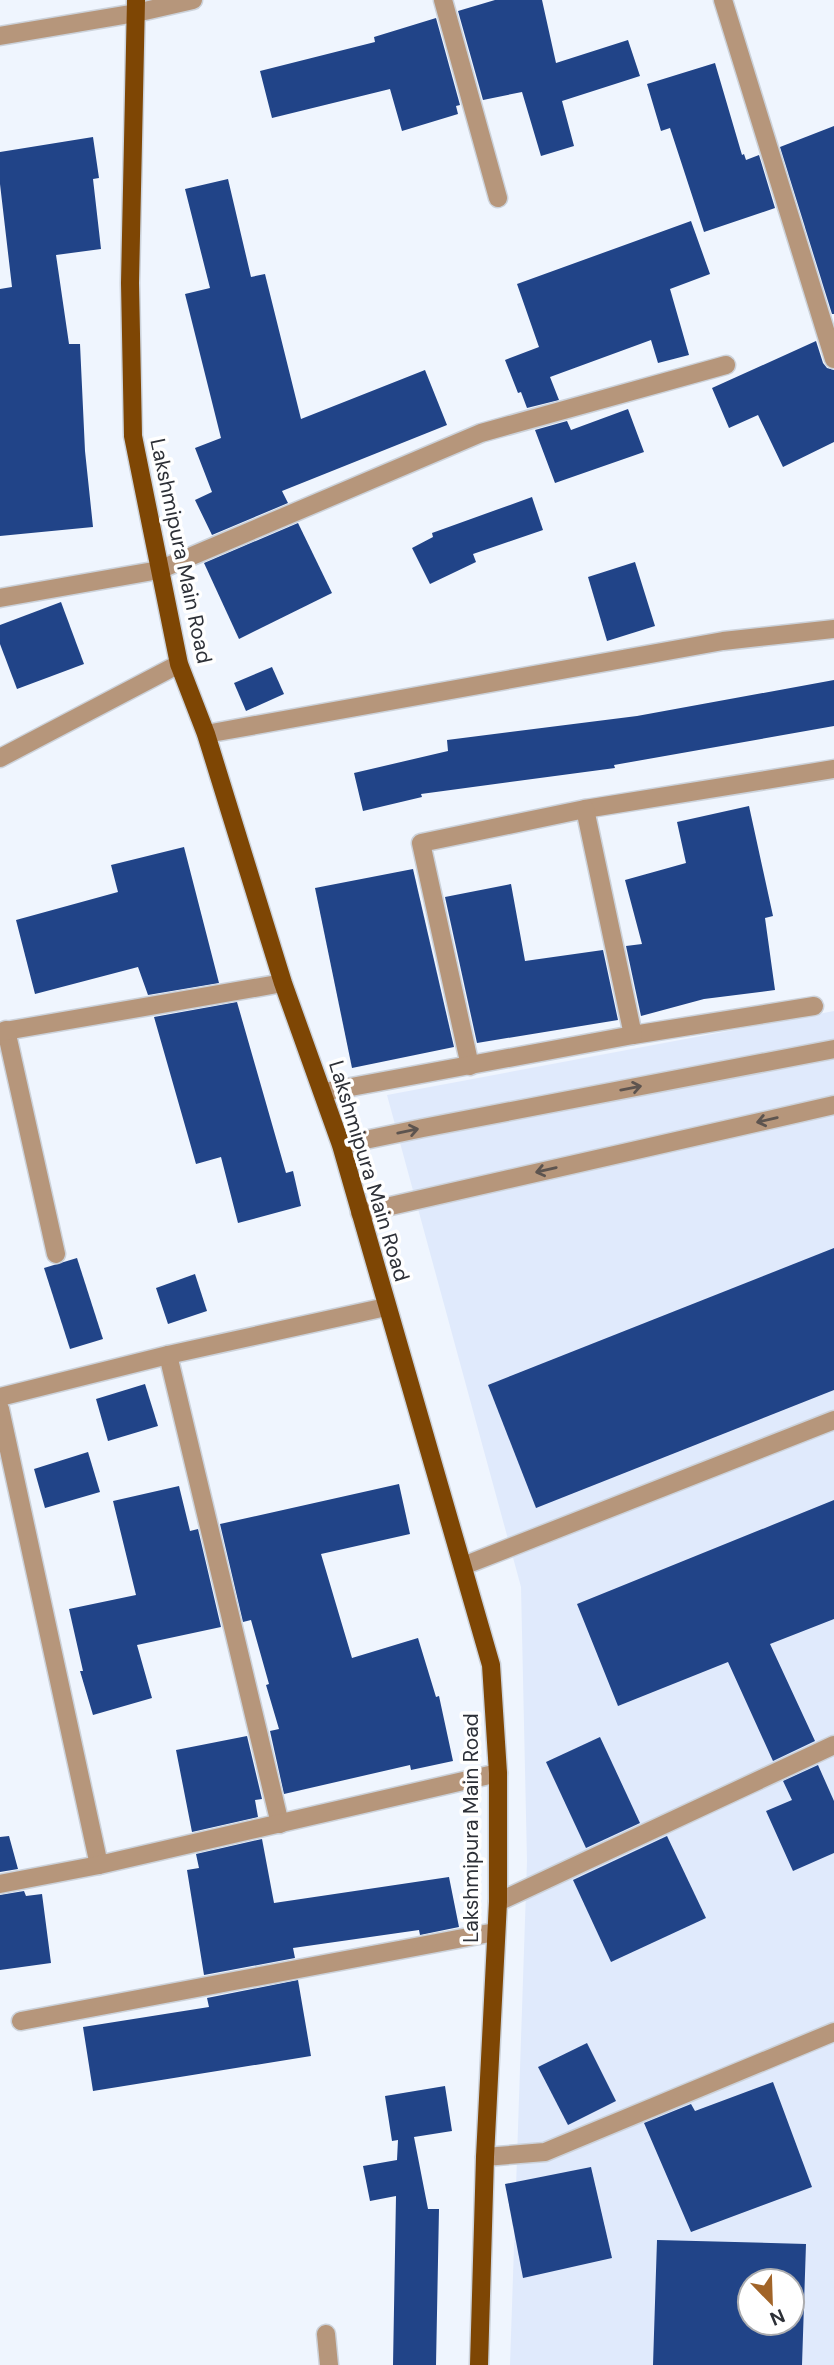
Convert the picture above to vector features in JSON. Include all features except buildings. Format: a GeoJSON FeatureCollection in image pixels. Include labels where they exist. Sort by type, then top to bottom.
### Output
{"type":"FeatureCollection","features":[{"type":"Feature","properties":{"kind":"main road","name":"Lakshmipura Main Road"},"geometry":{"type":"LineString","coordinates":[[136,7],[130,283],[133,436],[178,664],[206,734],[283,984],[341,1145],[491,1665],[498,1773],[498,1902],[485,2157],[479,2365]]}},
{"type":"Feature","properties":{"kind":"street"},"geometry":{"type":"LineString","coordinates":[[0,36],[136,7],[193,0]]}},
{"type":"Feature","properties":{"kind":"street"},"geometry":{"type":"LineString","coordinates":[[443,0],[498,198]]}},
{"type":"Feature","properties":{"kind":"street"},"geometry":{"type":"LineString","coordinates":[[723,0],[834,359]]}},
{"type":"Feature","properties":{"kind":"street"},"geometry":{"type":"LineString","coordinates":[[0,598],[159,570],[481,433],[726,365]]}},
{"type":"Feature","properties":{"kind":"street"},"geometry":{"type":"LineString","coordinates":[[206,734],[723,641],[834,629]]}},
{"type":"Feature","properties":{"kind":"street"},"geometry":{"type":"LineString","coordinates":[[0,758],[178,664]]}},
{"type":"Feature","properties":{"kind":"street"},"geometry":{"type":"LineString","coordinates":[[470,1066],[421,843],[585,809],[834,769]]}},
{"type":"Feature","properties":{"kind":"street"},"geometry":{"type":"LineString","coordinates":[[585,809],[633,1034]]}},
{"type":"Feature","properties":{"kind":"street"},"geometry":{"type":"LineString","coordinates":[[56,1254],[3,1031],[283,984]]}},
{"type":"Feature","properties":{"kind":"street"},"geometry":{"type":"LineString","coordinates":[[324,1092],[633,1034],[814,1006]]}},
{"type":"Feature","properties":{"kind":"street"},"geometry":{"type":"LineString","coordinates":[[341,1145],[834,1049]]}},
{"type":"Feature","properties":{"kind":"street"},"geometry":{"type":"LineString","coordinates":[[360,1213],[834,1105]]}},
{"type":"Feature","properties":{"kind":"street"},"geometry":{"type":"LineString","coordinates":[[0,1397],[168,1355],[386,1307]]}},
{"type":"Feature","properties":{"kind":"street"},"geometry":{"type":"LineString","coordinates":[[168,1355],[279,1824]]}},
{"type":"Feature","properties":{"kind":"street"},"geometry":{"type":"LineString","coordinates":[[0,1409],[99,1865]]}},
{"type":"Feature","properties":{"kind":"street"},"geometry":{"type":"LineString","coordinates":[[463,1566],[834,1420]]}},
{"type":"Feature","properties":{"kind":"street"},"geometry":{"type":"LineString","coordinates":[[498,1902],[834,1745]]}},
{"type":"Feature","properties":{"kind":"street"},"geometry":{"type":"LineString","coordinates":[[0,1884],[99,1865],[498,1773]]}},
{"type":"Feature","properties":{"kind":"street"},"geometry":{"type":"LineString","coordinates":[[21,2021],[495,1931]]}},
{"type":"Feature","properties":{"kind":"street"},"geometry":{"type":"LineString","coordinates":[[485,2157],[545,2152],[834,2032]]}},
{"type":"Feature","properties":{"kind":"street"},"geometry":{"type":"LineString","coordinates":[[317,2365],[329,2365],[326,2334]]}},
{"type":"Feature","properties":{"kind":"shaded area"},"geometry":{"type":"Polygon","coordinates":[[[834,1011],[834,2365],[510,2365],[527,1861],[521,1587],[387,1095],[834,1011]]]}}]}
